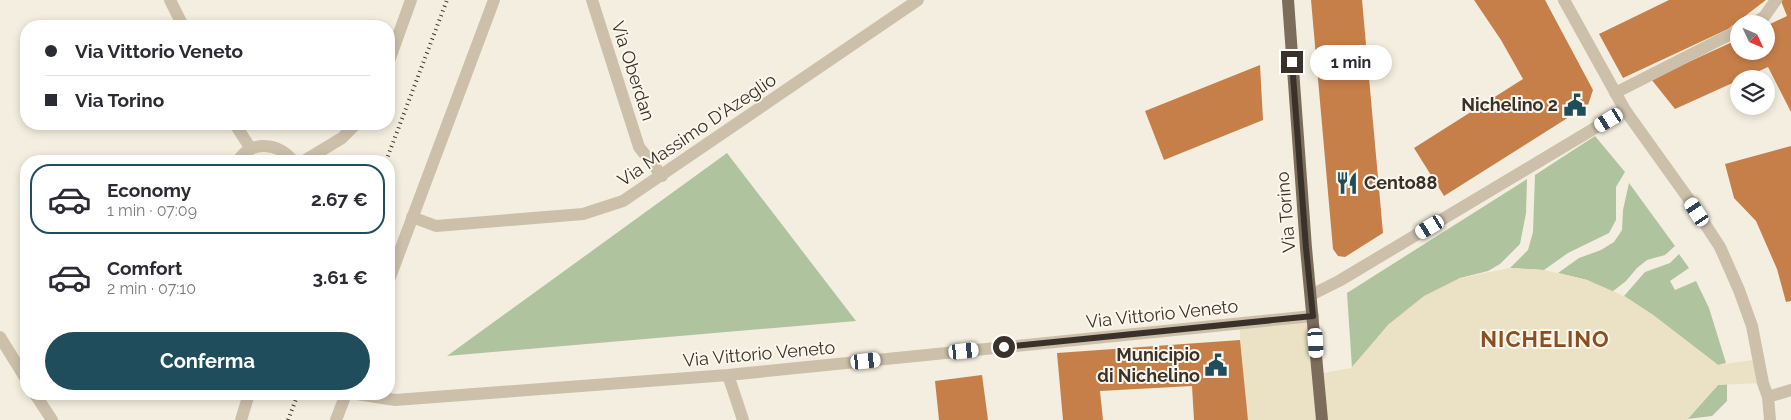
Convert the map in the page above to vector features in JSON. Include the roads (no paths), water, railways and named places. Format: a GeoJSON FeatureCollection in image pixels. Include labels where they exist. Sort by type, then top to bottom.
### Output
{"type":"FeatureCollection","features":[{"type":"Feature","properties":{"kind":"main road","name":"Via Torino"},"geometry":{"type":"LineString","coordinates":[[1288,0],[1306,248],[1322,420]]}},
{"type":"Feature","properties":{"kind":"street"},"geometry":{"type":"LineString","coordinates":[[170,0],[180,20]]}},
{"type":"Feature","properties":{"kind":"street"},"geometry":{"type":"LineString","coordinates":[[395,44],[411,0]]}},
{"type":"Feature","properties":{"kind":"street"},"geometry":{"type":"LineString","coordinates":[[395,264],[494,0]]}},
{"type":"Feature","properties":{"kind":"street","name":"Via Oberdan"},"geometry":{"type":"LineString","coordinates":[[592,0],[639,147],[662,176]]}},
{"type":"Feature","properties":{"kind":"street","name":"Via Massimo D'Azeglio"},"geometry":{"type":"LineString","coordinates":[[412,217],[436,226],[583,214],[623,201],[918,0]]}},
{"type":"Feature","properties":{"kind":"street"},"geometry":{"type":"LineString","coordinates":[[1564,0],[1625,110],[1688,198],[1720,247],[1752,326],[1763,383],[1768,397],[1770,420]]}},
{"type":"Feature","properties":{"kind":"street"},"geometry":{"type":"LineString","coordinates":[[1765,15],[1776,0]]}},
{"type":"Feature","properties":{"kind":"street"},"geometry":{"type":"LineString","coordinates":[[1615,93],[1730,35]]}},
{"type":"Feature","properties":{"kind":"street"},"geometry":{"type":"LineString","coordinates":[[1311,295],[1625,110]]}},
{"type":"Feature","properties":{"kind":"street"},"geometry":{"type":"LineString","coordinates":[[239,130],[251,149]]}},
{"type":"Feature","properties":{"kind":"street"},"geometry":{"type":"LineString","coordinates":[[314,155],[342,138],[350,130]]}},
{"type":"Feature","properties":{"kind":"street"},"geometry":{"type":"LineString","coordinates":[[242,155],[251,149],[264,145],[276,147],[289,155]]}},
{"type":"Feature","properties":{"kind":"street","name":"Via Vittorio Veneto"},"geometry":{"type":"LineString","coordinates":[[395,400],[728,375],[1313,316]]}},
{"type":"Feature","properties":{"kind":"street"},"geometry":{"type":"LineString","coordinates":[[0,337],[20,369]]}},
{"type":"Feature","properties":{"kind":"street"},"geometry":{"type":"LineString","coordinates":[[728,375],[743,420]]}},
{"type":"Feature","properties":{"kind":"street"},"geometry":{"type":"LineString","coordinates":[[1768,397],[1791,390]]}},
{"type":"Feature","properties":{"kind":"street"},"geometry":{"type":"LineString","coordinates":[[40,400],[52,420]]}},
{"type":"Feature","properties":{"kind":"street"},"geometry":{"type":"LineString","coordinates":[[241,420],[247,400]]}},
{"type":"Feature","properties":{"kind":"street"},"geometry":{"type":"LineString","coordinates":[[336,420],[344,400]]}},
{"type":"Feature","properties":{"kind":"railway"},"geometry":{"type":"LineString","coordinates":[[388,155],[447,0]]}},
{"type":"Feature","properties":{"kind":"railway"},"geometry":{"type":"LineString","coordinates":[[288,420],[296,400]]}},
{"type":"Feature","properties":{"kind":"place","name":"Nichelino 2"},"geometry":{"type":"Point","coordinates":[1575,105]}},
{"type":"Feature","properties":{"kind":"place","name":"Cento88"},"geometry":{"type":"Point","coordinates":[1347,183]}},
{"type":"Feature","properties":{"kind":"place","name":"Municipio di Nichelino"},"geometry":{"type":"Point","coordinates":[1216,365]}},
{"type":"Feature","properties":{"kind":"district","name":"NICHELINO"},"geometry":{"type":"Point","coordinates":[1545,339]}}]}
